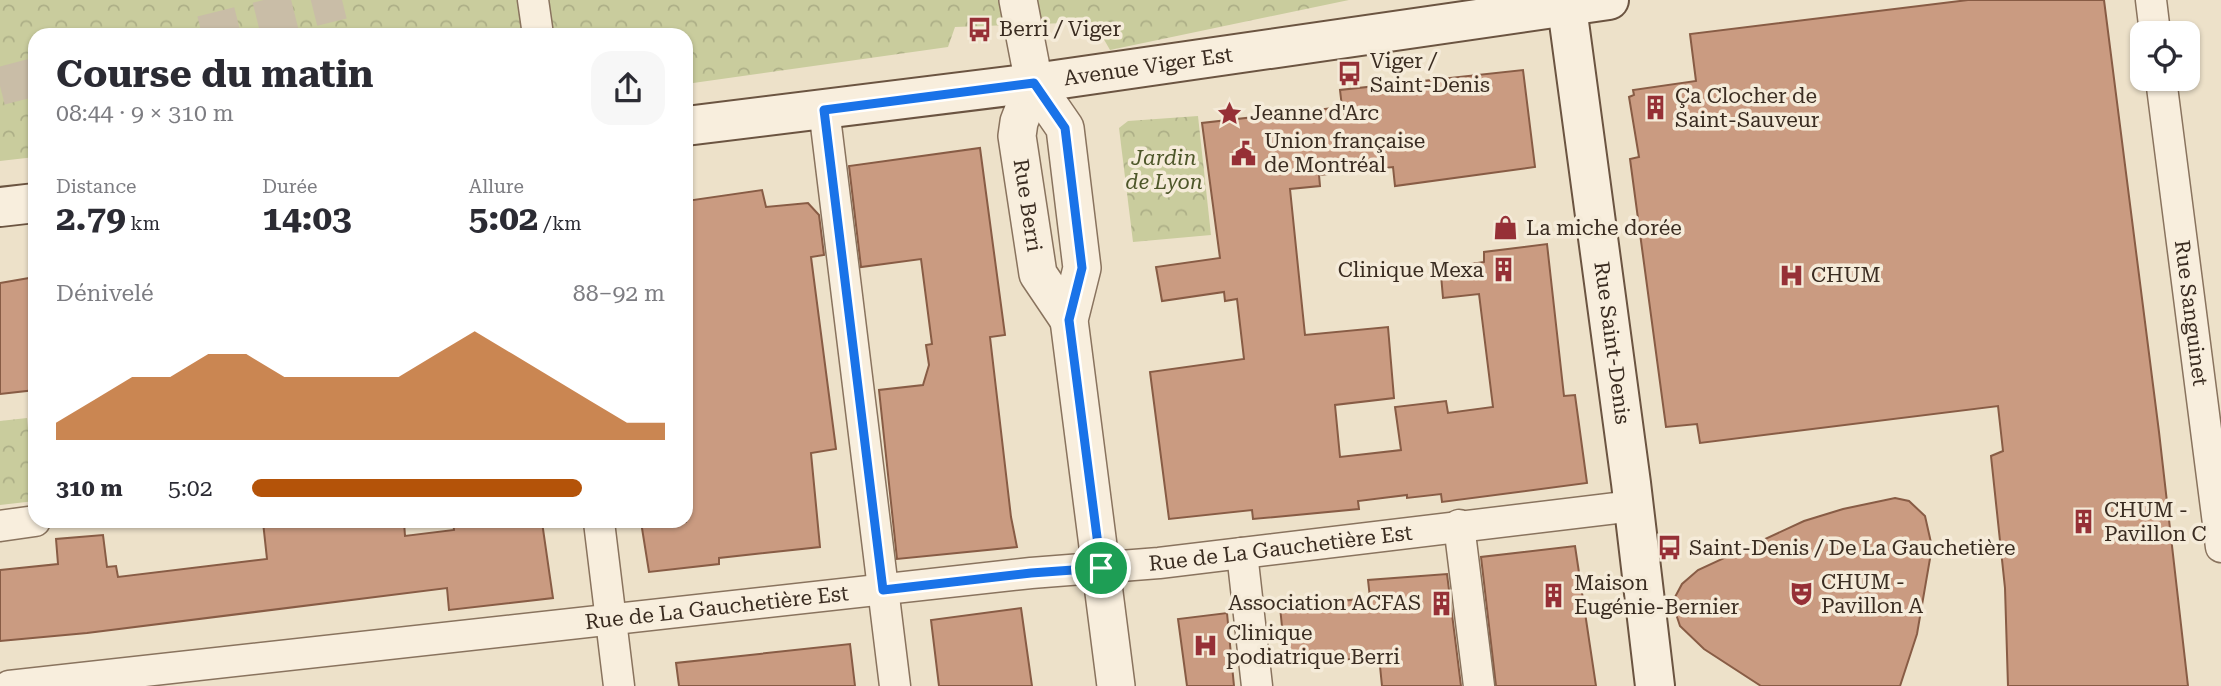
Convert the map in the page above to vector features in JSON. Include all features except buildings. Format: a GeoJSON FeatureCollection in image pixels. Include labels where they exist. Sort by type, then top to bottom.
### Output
{"type":"FeatureCollection","features":[{"type":"Feature","properties":{"kind":"main road","name":"Avenue Viger Est"},"geometry":{"type":"LineString","coordinates":[[693,125],[1034,83],[1566,3],[1609,0]]}},
{"type":"Feature","properties":{"kind":"main road","name":"Rue Saint-Denis"},"geometry":{"type":"LineString","coordinates":[[1566,3],[1655,686]]}},
{"type":"Feature","properties":{"kind":"main road"},"geometry":{"type":"LineString","coordinates":[[0,208],[28,204]]}},
{"type":"Feature","properties":{"kind":"street"},"geometry":{"type":"LineString","coordinates":[[533,0],[537,28]]}},
{"type":"Feature","properties":{"kind":"street","name":"Rue Berri"},"geometry":{"type":"LineString","coordinates":[[1018,0],[1034,83],[1065,128],[1082,268],[1069,320],[1116,686]]}},
{"type":"Feature","properties":{"kind":"street"},"geometry":{"type":"LineString","coordinates":[[2151,0],[2154,21]]}},
{"type":"Feature","properties":{"kind":"street","name":"Rue Berri"},"geometry":{"type":"LineString","coordinates":[[1034,83],[1017,136],[1038,274],[1069,320]]}},
{"type":"Feature","properties":{"kind":"street","name":"Rue Sanguinet"},"geometry":{"type":"LineString","coordinates":[[2163,91],[2221,547]]}},
{"type":"Feature","properties":{"kind":"street"},"geometry":{"type":"LineString","coordinates":[[824,110],[895,686]]}},
{"type":"Feature","properties":{"kind":"street","name":"Rue de La Gauchetière Est"},"geometry":{"type":"LineString","coordinates":[[9,686],[1031,573],[1241,553],[1633,506]]}},
{"type":"Feature","properties":{"kind":"street"},"geometry":{"type":"LineString","coordinates":[[0,526],[28,522]]}},
{"type":"Feature","properties":{"kind":"street"},"geometry":{"type":"LineString","coordinates":[[1460,525],[1479,686]]}},
{"type":"Feature","properties":{"kind":"street"},"geometry":{"type":"LineString","coordinates":[[600,528],[619,686]]}},
{"type":"Feature","properties":{"kind":"street"},"geometry":{"type":"LineString","coordinates":[[1241,553],[1257,686]]}},
{"type":"Feature","properties":{"kind":"green space"},"geometry":{"type":"Polygon","coordinates":[[[0,0],[1349,0],[1110,50],[1094,22],[955,27],[948,47],[693,83],[693,28],[28,28],[28,158],[0,161],[0,0]]]}},
{"type":"Feature","properties":{"kind":"green space","name":"Jardin de Lyon"},"geometry":{"type":"Polygon","coordinates":[[[1198,116],[1211,235],[1133,242],[1119,128],[1128,121],[1198,116]]]}},
{"type":"Feature","properties":{"kind":"green space"},"geometry":{"type":"Polygon","coordinates":[[[27,418],[28,502],[0,505],[0,421],[27,418]]]}},
{"type":"Feature","properties":{"kind":"tunnel"},"geometry":{"type":"LineString","coordinates":[[230,28],[342,0]]}},
{"type":"Feature","properties":{"kind":"tunnel"},"geometry":{"type":"LineString","coordinates":[[0,86],[28,79]]}},
{"type":"Feature","properties":{"kind":"place","name":"Berri / Viger"},"geometry":{"type":"Point","coordinates":[979,29]}},
{"type":"Feature","properties":{"kind":"place","name":"Viger / Saint-Denis"},"geometry":{"type":"Point","coordinates":[1350,73]}},
{"type":"Feature","properties":{"kind":"place","name":"Ça Clocher de Saint-Sauveur"},"geometry":{"type":"Point","coordinates":[1655,108]}},
{"type":"Feature","properties":{"kind":"place","name":"Jeanne d'Arc"},"geometry":{"type":"Point","coordinates":[1230,113]}},
{"type":"Feature","properties":{"kind":"place","name":"Union française de Montréal"},"geometry":{"type":"Point","coordinates":[1244,153]}},
{"type":"Feature","properties":{"kind":"place","name":"La miche dorée"},"geometry":{"type":"Point","coordinates":[1506,228]}},
{"type":"Feature","properties":{"kind":"place","name":"Clinique Mexa"},"geometry":{"type":"Point","coordinates":[1504,270]}},
{"type":"Feature","properties":{"kind":"place","name":"CHUM"},"geometry":{"type":"Point","coordinates":[1791,275]}},
{"type":"Feature","properties":{"kind":"place","name":"CHUM - Pavillon C"},"geometry":{"type":"Point","coordinates":[2084,522]}},
{"type":"Feature","properties":{"kind":"place","name":"Saint-Denis / De La Gauchetière"},"geometry":{"type":"Point","coordinates":[1669,548]}},
{"type":"Feature","properties":{"kind":"place","name":"CHUM - Pavillon A"},"geometry":{"type":"Point","coordinates":[1801,594]}},
{"type":"Feature","properties":{"kind":"place","name":"Maison Eugénie-Bernier"},"geometry":{"type":"Point","coordinates":[1554,595]}},
{"type":"Feature","properties":{"kind":"place","name":"Association ACFAS"},"geometry":{"type":"Point","coordinates":[1441,603]}},
{"type":"Feature","properties":{"kind":"place","name":"Clinique podiatrique Berri"},"geometry":{"type":"Point","coordinates":[1206,645]}},
{"type":"Feature","properties":{"kind":"route"},"geometry":{"type":"LineString","coordinates":[[1034,83],[1059,117],[1065,128],[1082,268],[1069,320],[1101,568],[883,590],[824,110],[1034,83]]}}]}
